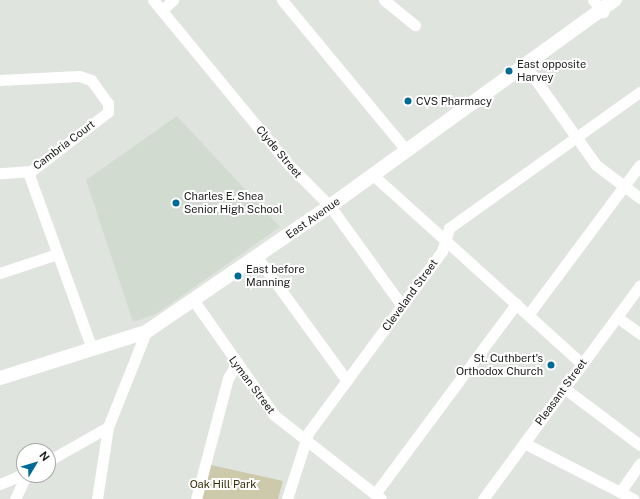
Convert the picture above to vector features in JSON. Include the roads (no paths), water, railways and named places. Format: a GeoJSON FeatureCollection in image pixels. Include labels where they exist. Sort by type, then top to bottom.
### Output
{"type":"FeatureCollection","features":[{"type":"Feature","properties":{"kind":"main road","name":"East Avenue"},"geometry":{"type":"LineString","coordinates":[[603,12],[616,0]]}},
{"type":"Feature","properties":{"kind":"main road","name":"East Avenue"},"geometry":{"type":"LineString","coordinates":[[0,378],[146,332],[194,301],[330,206],[525,65],[603,12],[627,0]]}},
{"type":"Feature","properties":{"kind":"street","name":"Clyde Street"},"geometry":{"type":"LineString","coordinates":[[153,0],[290,166],[330,206],[402,306]]}},
{"type":"Feature","properties":{"kind":"street"},"geometry":{"type":"LineString","coordinates":[[162,10],[173,0]]}},
{"type":"Feature","properties":{"kind":"street"},"geometry":{"type":"LineString","coordinates":[[282,0],[407,151]]}},
{"type":"Feature","properties":{"kind":"street"},"geometry":{"type":"LineString","coordinates":[[384,0],[415,25]]}},
{"type":"Feature","properties":{"kind":"street"},"geometry":{"type":"LineString","coordinates":[[593,0],[603,12]]}},
{"type":"Feature","properties":{"kind":"street"},"geometry":{"type":"LineString","coordinates":[[525,65],[596,165],[640,198]]}},
{"type":"Feature","properties":{"kind":"street","name":"Cambria Court"},"geometry":{"type":"LineString","coordinates":[[0,80],[79,76],[91,80],[108,103],[108,112],[28,172],[92,349]]}},
{"type":"Feature","properties":{"kind":"street","name":"Cleveland Street"},"geometry":{"type":"LineString","coordinates":[[287,499],[304,439],[442,251],[444,238],[449,228],[640,92]]}},
{"type":"Feature","properties":{"kind":"street"},"geometry":{"type":"LineString","coordinates":[[528,315],[640,165]]}},
{"type":"Feature","properties":{"kind":"street"},"geometry":{"type":"LineString","coordinates":[[0,173],[28,172]]}},
{"type":"Feature","properties":{"kind":"street"},"geometry":{"type":"LineString","coordinates":[[373,175],[582,364]]}},
{"type":"Feature","properties":{"kind":"street"},"geometry":{"type":"LineString","coordinates":[[0,273],[57,254]]}},
{"type":"Feature","properties":{"kind":"street"},"geometry":{"type":"LineString","coordinates":[[257,257],[347,381]]}},
{"type":"Feature","properties":{"kind":"street","name":"Pleasant Street"},"geometry":{"type":"LineString","coordinates":[[483,499],[640,286]]}},
{"type":"Feature","properties":{"kind":"street","name":"Lyman Street"},"geometry":{"type":"LineString","coordinates":[[194,301],[236,365],[274,415],[378,497]]}},
{"type":"Feature","properties":{"kind":"street"},"geometry":{"type":"LineString","coordinates":[[378,497],[516,304]]}},
{"type":"Feature","properties":{"kind":"street"},"geometry":{"type":"LineString","coordinates":[[617,317],[640,334]]}},
{"type":"Feature","properties":{"kind":"street"},"geometry":{"type":"LineString","coordinates":[[97,499],[108,427],[146,332]]}},
{"type":"Feature","properties":{"kind":"street"},"geometry":{"type":"LineString","coordinates":[[196,499],[228,378],[236,365]]}},
{"type":"Feature","properties":{"kind":"street"},"geometry":{"type":"LineString","coordinates":[[564,388],[640,445]]}},
{"type":"Feature","properties":{"kind":"street"},"geometry":{"type":"LineString","coordinates":[[56,456],[108,427]]}},
{"type":"Feature","properties":{"kind":"street"},"geometry":{"type":"LineString","coordinates":[[524,443],[634,499]]}},
{"type":"Feature","properties":{"kind":"street"},"geometry":{"type":"LineString","coordinates":[[620,492],[640,463]]}},
{"type":"Feature","properties":{"kind":"street"},"geometry":{"type":"LineString","coordinates":[[0,484],[16,478]]}},
{"type":"Feature","properties":{"kind":"street"},"geometry":{"type":"LineString","coordinates":[[15,499],[22,483]]}},
{"type":"Feature","properties":{"kind":"place","name":"East opposite Harvey"},"geometry":{"type":"Point","coordinates":[509,71]}},
{"type":"Feature","properties":{"kind":"place","name":"CVS Pharmacy"},"geometry":{"type":"Point","coordinates":[408,101]}},
{"type":"Feature","properties":{"kind":"place","name":"Charles E. Shea Senior High School"},"geometry":{"type":"Point","coordinates":[176,203]}},
{"type":"Feature","properties":{"kind":"place","name":"East before Manning"},"geometry":{"type":"Point","coordinates":[238,276]}},
{"type":"Feature","properties":{"kind":"place","name":"St. Cuthbert's Orthodox Church"},"geometry":{"type":"Point","coordinates":[551,365]}},
{"type":"Feature","properties":{"kind":"park label","name":"Oak Hill Park"},"geometry":{"type":"Point","coordinates":[223,484]}}]}
